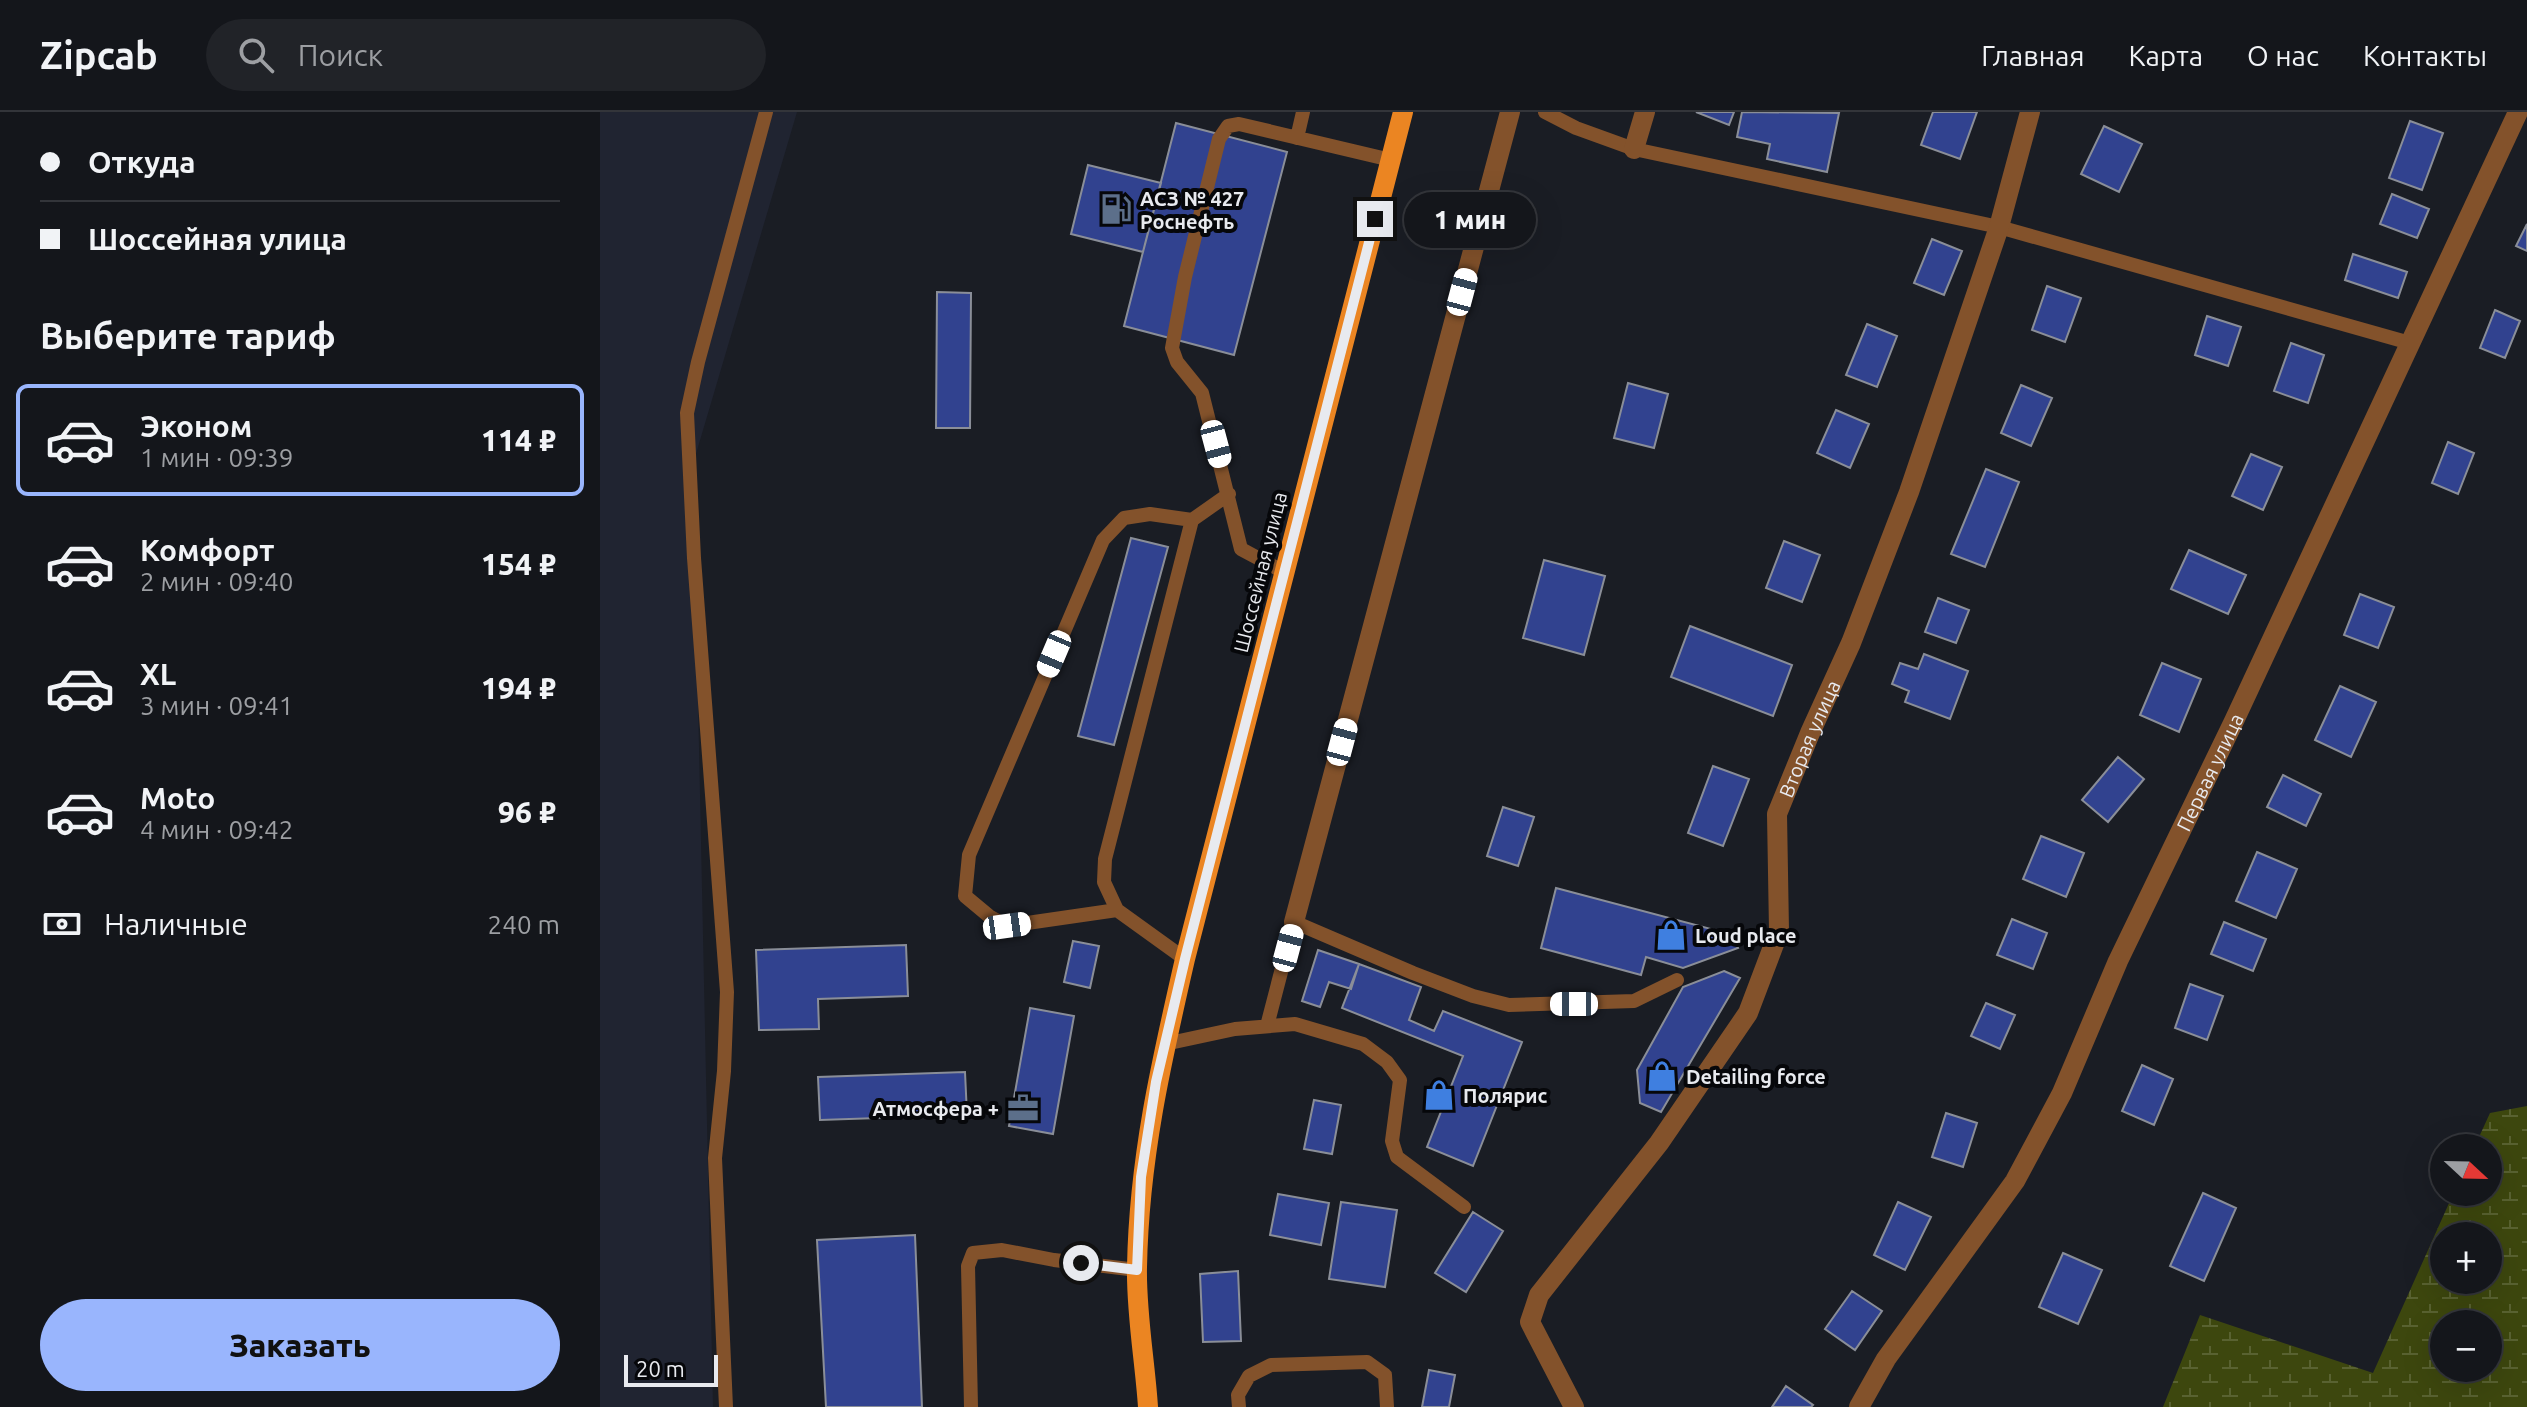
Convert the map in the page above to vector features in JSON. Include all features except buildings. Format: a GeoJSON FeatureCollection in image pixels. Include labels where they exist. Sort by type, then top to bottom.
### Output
{"type":"FeatureCollection","features":[{"type":"Feature","properties":{"kind":"main road","name":"Шоссейная улица"},"geometry":{"type":"LineString","coordinates":[[1148,1407],[1137,1270],[1141,1177],[1156,1082],[1403,112]]}},
{"type":"Feature","properties":{"kind":"street"},"geometry":{"type":"LineString","coordinates":[[1294,922],[1510,112]]}},
{"type":"Feature","properties":{"kind":"street"},"geometry":{"type":"LineString","coordinates":[[1634,149],[1645,112]]}},
{"type":"Feature","properties":{"kind":"street","name":"Вторая улица"},"geometry":{"type":"LineString","coordinates":[[1574,1407],[1530,1322],[1539,1295],[1659,1143],[1748,1013],[1779,931],[1777,814],[1851,643],[1909,492],[1999,227],[2030,112]]}},
{"type":"Feature","properties":{"kind":"street","name":"Первая улица"},"geometry":{"type":"LineString","coordinates":[[1859,1407],[1886,1359],[2015,1181],[2062,1093],[2118,961],[2518,112]]}},
{"type":"Feature","properties":{"kind":"lane"},"geometry":{"type":"LineString","coordinates":[[726,1407],[715,1158],[724,1071],[727,992],[694,558],[687,413],[766,112]]}},
{"type":"Feature","properties":{"kind":"lane"},"geometry":{"type":"LineString","coordinates":[[1297,138],[1303,112]]}},
{"type":"Feature","properties":{"kind":"lane"},"geometry":{"type":"LineString","coordinates":[[1545,112],[1576,128],[1634,149],[1999,227],[2410,343]]}},
{"type":"Feature","properties":{"kind":"lane"},"geometry":{"type":"LineString","coordinates":[[1284,572],[1241,549],[1202,393],[1177,362],[1172,348],[1174,327],[1219,139],[1228,126],[1239,124],[1391,160]]}},
{"type":"Feature","properties":{"kind":"lane"},"geometry":{"type":"LineString","coordinates":[[1185,959],[1117,910],[1104,882],[1105,859],[1192,520],[1229,494]]}},
{"type":"Feature","properties":{"kind":"lane"},"geometry":{"type":"LineString","coordinates":[[1117,910],[1007,926],[965,896],[969,855],[1103,540],[1124,518],[1150,514],[1192,520]]}},
{"type":"Feature","properties":{"kind":"lane"},"geometry":{"type":"LineString","coordinates":[[1267,1026],[1294,922],[1413,973],[1473,996],[1509,1005],[1634,1001],[1677,980]]}},
{"type":"Feature","properties":{"kind":"lane"},"geometry":{"type":"LineString","coordinates":[[1165,1044],[1235,1029],[1295,1024],[1363,1044],[1387,1062],[1400,1080],[1392,1141],[1397,1157],[1464,1207]]}},
{"type":"Feature","properties":{"kind":"lane"},"geometry":{"type":"LineString","coordinates":[[971,1407],[968,1266],[973,1253],[1002,1250],[1137,1270]]}},
{"type":"Feature","properties":{"kind":"lane"},"geometry":{"type":"LineString","coordinates":[[1239,1407],[1238,1395],[1249,1376],[1271,1365],[1367,1362],[1385,1375],[1387,1407]]}},
{"type":"Feature","properties":{"kind":"shaded area"},"geometry":{"type":"Polygon","coordinates":[[[600,112],[797,112],[693,464],[713,1407],[600,1407],[600,112]]]}},
{"type":"Feature","properties":{"kind":"green space"},"geometry":{"type":"Polygon","coordinates":[[[2527,1106],[2527,1407],[2163,1407],[2200,1315],[2373,1373],[2430,1246],[2430,1294],[2502,1294],[2502,1222],[2441,1222],[2448,1206],[2502,1206],[2502,1134],[2480,1134],[2490,1113],[2527,1106]]]}},
{"type":"Feature","properties":{"kind":"place","name":"АСЗ № 427 Роснефть"},"geometry":{"type":"Point","coordinates":[1116,209]}},
{"type":"Feature","properties":{"kind":"place","name":"Loud place"},"geometry":{"type":"Point","coordinates":[1671,935]}},
{"type":"Feature","properties":{"kind":"place","name":"Detailing force"},"geometry":{"type":"Point","coordinates":[1662,1076]}},
{"type":"Feature","properties":{"kind":"place","name":"Полярис"},"geometry":{"type":"Point","coordinates":[1439,1095]}},
{"type":"Feature","properties":{"kind":"place","name":"Атмосфера +"},"geometry":{"type":"Point","coordinates":[1023,1108]}},
{"type":"Feature","properties":{"kind":"route"},"geometry":{"type":"LineString","coordinates":[[1081,1263],[1137,1270],[1141,1177],[1156,1082],[1375,219]]}}]}
